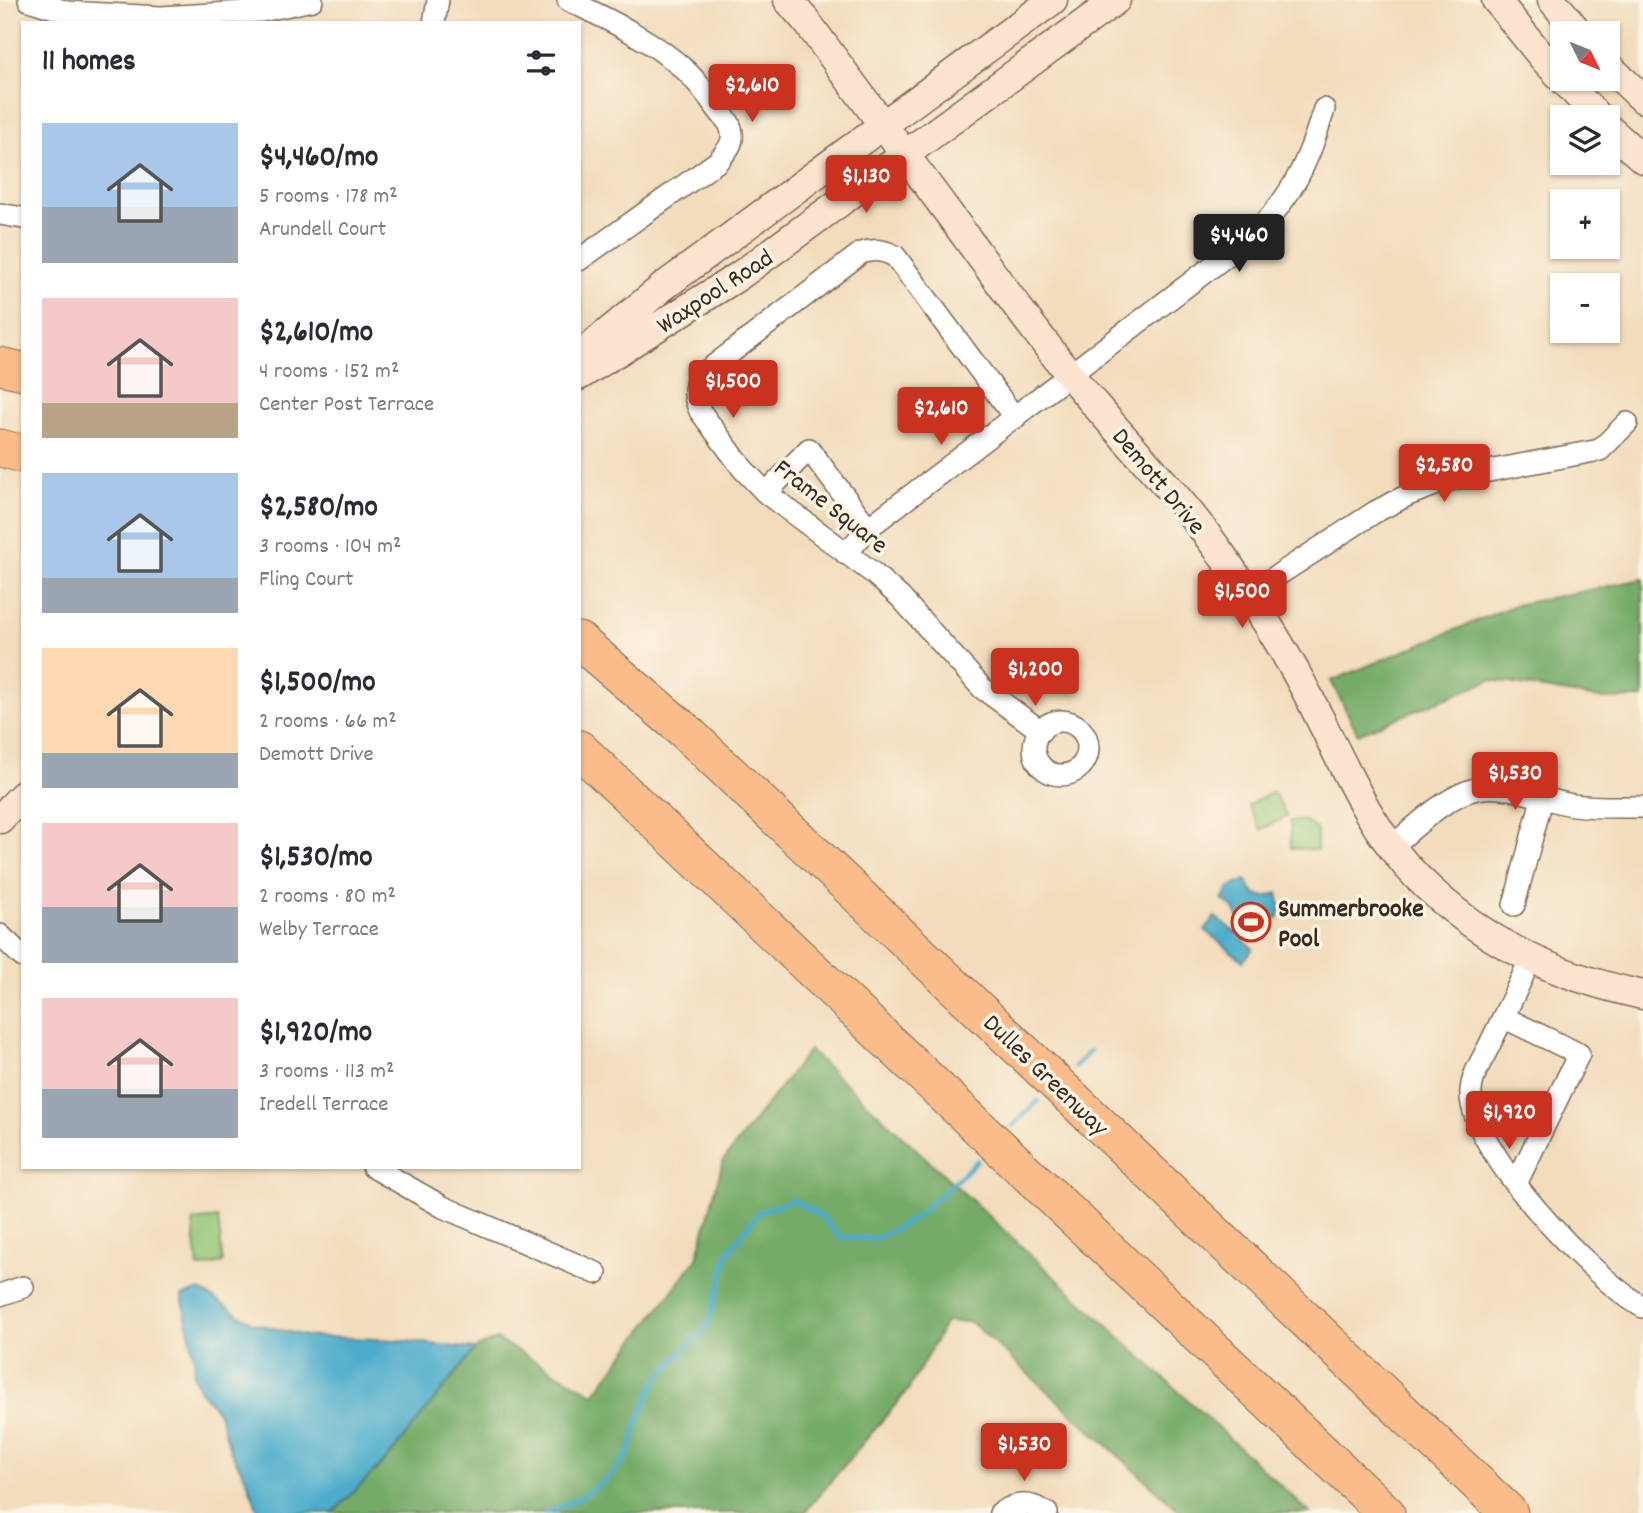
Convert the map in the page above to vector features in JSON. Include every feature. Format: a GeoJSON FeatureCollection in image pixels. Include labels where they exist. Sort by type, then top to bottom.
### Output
{"type":"FeatureCollection","features":[{"type":"Feature","properties":{"kind":"highway"},"geometry":{"type":"LineString","coordinates":[[0,366],[21,371]]}},
{"type":"Feature","properties":{"kind":"highway"},"geometry":{"type":"LineString","coordinates":[[0,449],[21,454]]}},
{"type":"Feature","properties":{"kind":"highway","name":"Dulles Greenway"},"geometry":{"type":"LineString","coordinates":[[581,643],[684,730],[1509,1513]]}},
{"type":"Feature","properties":{"kind":"highway"},"geometry":{"type":"LineString","coordinates":[[581,751],[1386,1513]]}},
{"type":"Feature","properties":{"kind":"street"},"geometry":{"type":"LineString","coordinates":[[29,0],[68,9],[161,20],[261,17],[312,0]]}},
{"type":"Feature","properties":{"kind":"street"},"geometry":{"type":"LineString","coordinates":[[434,21],[438,0]]}},
{"type":"Feature","properties":{"kind":"street"},"geometry":{"type":"LineString","coordinates":[[568,0],[631,30],[660,49],[686,71],[729,123],[733,133],[732,146],[717,162],[581,259]]}},
{"type":"Feature","properties":{"kind":"street","name":"Demott Drive"},"geometry":{"type":"LineString","coordinates":[[788,0],[1070,375],[1185,508],[1249,594],[1298,677],[1362,803],[1391,847],[1420,880],[1466,920],[1493,939],[1530,959],[1600,985],[1643,995]]}},
{"type":"Feature","properties":{"kind":"street","name":"Waxpool Road"},"geometry":{"type":"LineString","coordinates":[[581,354],[664,286],[1052,0]]}},
{"type":"Feature","properties":{"kind":"street","name":"Waxpool Road"},"geometry":{"type":"LineString","coordinates":[[581,375],[739,276],[1116,0]]}},
{"type":"Feature","properties":{"kind":"street"},"geometry":{"type":"LineString","coordinates":[[1496,0],[1543,58],[1587,105]]}},
{"type":"Feature","properties":{"kind":"street"},"geometry":{"type":"LineString","coordinates":[[1552,0],[1570,21]]}},
{"type":"Feature","properties":{"kind":"street"},"geometry":{"type":"LineString","coordinates":[[1620,77],[1643,99]]}},
{"type":"Feature","properties":{"kind":"street"},"geometry":{"type":"LineString","coordinates":[[846,554],[868,528],[1251,237],[1269,220],[1298,180],[1313,146],[1324,109]]}},
{"type":"Feature","properties":{"kind":"street"},"geometry":{"type":"LineString","coordinates":[[1620,139],[1643,159]]}},
{"type":"Feature","properties":{"kind":"street"},"geometry":{"type":"LineString","coordinates":[[0,214],[21,218]]}},
{"type":"Feature","properties":{"kind":"street","name":"Frame Square"},"geometry":{"type":"LineString","coordinates":[[1015,418],[895,256],[885,251],[861,253],[699,377],[694,388],[700,411],[743,469],[766,493],[900,597],[982,688],[1041,731]]}},
{"type":"Feature","properties":{"kind":"street"},"geometry":{"type":"LineString","coordinates":[[1249,594],[1375,512],[1408,495],[1478,473],[1600,450],[1626,423]]}},
{"type":"Feature","properties":{"kind":"street"},"geometry":{"type":"LineString","coordinates":[[766,493],[809,449],[868,528]]}},
{"type":"Feature","properties":{"kind":"street"},"geometry":{"type":"LineString","coordinates":[[1391,847],[1450,801],[1471,790],[1502,788],[1583,806],[1643,807]]}},
{"type":"Feature","properties":{"kind":"street"},"geometry":{"type":"LineString","coordinates":[[0,818],[21,797]]}},
{"type":"Feature","properties":{"kind":"street"},"geometry":{"type":"LineString","coordinates":[[1514,905],[1542,799]]}},
{"type":"Feature","properties":{"kind":"street"},"geometry":{"type":"LineString","coordinates":[[0,936],[21,955]]}},
{"type":"Feature","properties":{"kind":"street"},"geometry":{"type":"LineString","coordinates":[[1530,959],[1471,1087],[1471,1104],[1475,1119],[1539,1215],[1626,1297],[1643,1307]]}},
{"type":"Feature","properties":{"kind":"street"},"geometry":{"type":"LineString","coordinates":[[1503,1017],[1579,1054],[1516,1184]]}},
{"type":"Feature","properties":{"kind":"street"},"geometry":{"type":"LineString","coordinates":[[376,1169],[443,1207],[596,1273]]}},
{"type":"Feature","properties":{"kind":"street"},"geometry":{"type":"LineString","coordinates":[[0,1294],[23,1287]]}},
{"type":"Feature","properties":{"kind":"street"},"geometry":{"type":"LineString","coordinates":[[1000,1513],[1011,1506],[1023,1504],[1036,1506],[1047,1513]]}},
{"type":"Feature","properties":{"kind":"green space"},"geometry":{"type":"Polygon","coordinates":[[[1643,579],[1643,698],[1603,699],[1491,680],[1358,734],[1331,681],[1515,605],[1643,579]]]}},
{"type":"Feature","properties":{"kind":"green space"},"geometry":{"type":"Polygon","coordinates":[[[1273,792],[1287,816],[1261,830],[1248,805],[1273,792]]]}},
{"type":"Feature","properties":{"kind":"green space"},"geometry":{"type":"Polygon","coordinates":[[[1290,821],[1306,821],[1317,830],[1317,850],[1291,848],[1290,821]]]}},
{"type":"Feature","properties":{"kind":"green space"},"geometry":{"type":"Polygon","coordinates":[[[809,1050],[1310,1513],[1182,1513],[971,1322],[946,1322],[908,1390],[804,1513],[332,1513],[387,1459],[475,1349],[496,1339],[594,1394],[697,1258],[723,1161],[809,1050]]]}},
{"type":"Feature","properties":{"kind":"green space"},"geometry":{"type":"Polygon","coordinates":[[[218,1218],[223,1263],[198,1268],[193,1221],[218,1218]]]}},
{"type":"Feature","properties":{"kind":"water","name":"Summerbrooke Pool"},"geometry":{"type":"Polygon","coordinates":[[[1246,880],[1254,894],[1265,897],[1278,893],[1281,907],[1278,919],[1270,915],[1261,920],[1265,924],[1261,936],[1252,939],[1248,935],[1243,939],[1253,949],[1243,961],[1205,930],[1215,917],[1236,933],[1240,920],[1233,907],[1222,900],[1230,887],[1246,880]]]}},
{"type":"Feature","properties":{"kind":"water"},"geometry":{"type":"Polygon","coordinates":[[[200,1290],[253,1323],[306,1336],[398,1340],[475,1349],[387,1459],[332,1513],[259,1513],[247,1480],[230,1450],[219,1413],[199,1389],[193,1375],[195,1362],[182,1296],[200,1290]]]}},
{"type":"Feature","properties":{"kind":"waterway"},"geometry":{"type":"LineString","coordinates":[[1075,1066],[1090,1051]]}},
{"type":"Feature","properties":{"kind":"waterway"},"geometry":{"type":"LineString","coordinates":[[1013,1126],[1038,1101]]}},
{"type":"Feature","properties":{"kind":"waterway"},"geometry":{"type":"LineString","coordinates":[[546,1513],[580,1498],[611,1476],[629,1453],[640,1416],[656,1381],[708,1325],[727,1255],[759,1212],[794,1200],[822,1217],[840,1237],[875,1239],[914,1219],[977,1161]]}},
{"type":"Feature","properties":{"kind":"place","name":"Summerbrooke Pool"},"geometry":{"type":"Point","coordinates":[1251,922]}}]}
